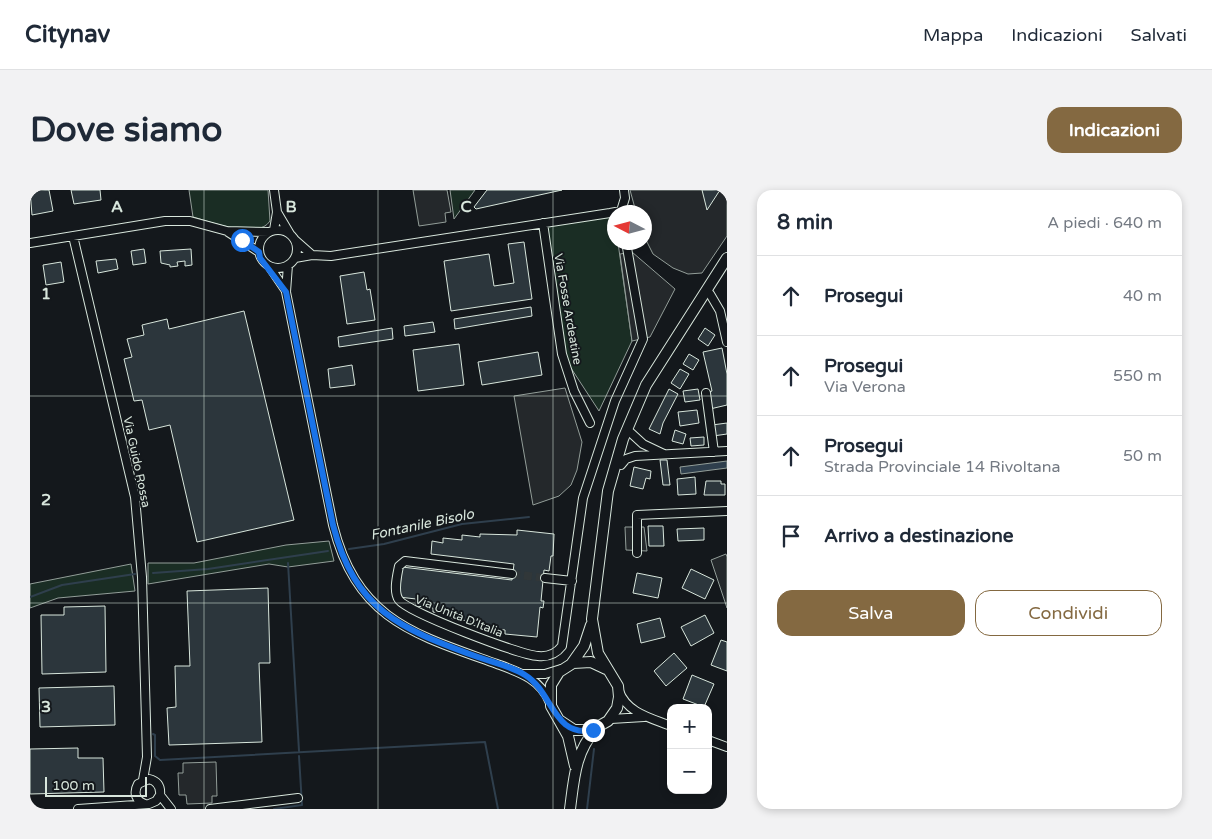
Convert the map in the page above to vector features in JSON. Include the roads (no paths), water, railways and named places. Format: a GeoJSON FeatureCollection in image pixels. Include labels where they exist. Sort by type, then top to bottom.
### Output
{"type":"FeatureCollection","features":[{"type":"Feature","properties":{"kind":"main road"},"geometry":{"type":"LineString","coordinates":[[570,809],[575,766],[571,744],[550,705],[551,685],[584,646],[592,620],[607,496],[617,458],[640,398],[663,357],[727,258]]}},
{"type":"Feature","properties":{"kind":"main road"},"geometry":{"type":"LineString","coordinates":[[604,526],[631,433],[659,374],[727,268]]}},
{"type":"Feature","properties":{"kind":"main road"},"geometry":{"type":"LineString","coordinates":[[575,766],[586,741],[596,729],[611,718],[618,703],[618,690],[596,646],[592,620]]}},
{"type":"Feature","properties":{"kind":"main road"},"geometry":{"type":"LineString","coordinates":[[568,666],[590,662],[610,672]]}},
{"type":"Feature","properties":{"kind":"main road"},"geometry":{"type":"LineString","coordinates":[[559,720],[576,730],[596,729]]}},
{"type":"Feature","properties":{"kind":"street"},"geometry":{"type":"LineString","coordinates":[[227,231],[259,252],[264,263],[269,266],[279,268],[288,265],[295,258],[297,248],[293,237],[278,212],[274,190]]}},
{"type":"Feature","properties":{"kind":"street"},"geometry":{"type":"LineString","coordinates":[[622,205],[624,190]]}},
{"type":"Feature","properties":{"kind":"street"},"geometry":{"type":"LineString","coordinates":[[259,252],[261,240],[272,231],[278,212]]}},
{"type":"Feature","properties":{"kind":"street"},"geometry":{"type":"LineString","coordinates":[[295,258],[312,255],[330,256],[607,212]]}},
{"type":"Feature","properties":{"kind":"street"},"geometry":{"type":"LineString","coordinates":[[30,243],[165,220],[190,221],[227,231],[251,233],[280,230],[293,237],[312,255]]}},
{"type":"Feature","properties":{"kind":"street","name":"Via Fosse Ardeatine"},"geometry":{"type":"LineString","coordinates":[[543,223],[562,354],[574,391],[590,423]]}},
{"type":"Feature","properties":{"kind":"street","name":"Via Guido Rossa"},"geometry":{"type":"LineString","coordinates":[[73,236],[134,497],[142,577],[146,757]]}},
{"type":"Feature","properties":{"kind":"street","name":"Via Unità D'Italia"},"geometry":{"type":"LineString","coordinates":[[512,574],[405,561],[399,566],[396,593],[403,604],[421,614],[519,652],[542,656],[555,653],[563,644],[578,524],[584,494],[616,401],[643,338],[627,250]]}},
{"type":"Feature","properties":{"kind":"street"},"geometry":{"type":"LineString","coordinates":[[288,265],[286,292],[333,525],[342,554],[353,578],[376,606],[402,626],[436,642],[524,674],[542,689],[550,705]]}},
{"type":"Feature","properties":{"kind":"street"},"geometry":{"type":"LineString","coordinates":[[269,266],[286,292]]}},
{"type":"Feature","properties":{"kind":"street"},"geometry":{"type":"LineString","coordinates":[[710,294],[720,311],[727,342]]}},
{"type":"Feature","properties":{"kind":"street"},"geometry":{"type":"LineString","coordinates":[[706,393],[714,452]]}},
{"type":"Feature","properties":{"kind":"street"},"geometry":{"type":"LineString","coordinates":[[631,433],[643,444],[666,455]]}},
{"type":"Feature","properties":{"kind":"street"},"geometry":{"type":"LineString","coordinates":[[621,465],[625,460],[633,456],[727,451]]}},
{"type":"Feature","properties":{"kind":"street"},"geometry":{"type":"LineString","coordinates":[[637,553],[637,515],[727,511]]}},
{"type":"Feature","properties":{"kind":"street"},"geometry":{"type":"LineString","coordinates":[[545,578],[572,581]]}},
{"type":"Feature","properties":{"kind":"street"},"geometry":{"type":"LineString","coordinates":[[524,674],[545,674],[568,666]]}},
{"type":"Feature","properties":{"kind":"street"},"geometry":{"type":"LineString","coordinates":[[618,690],[628,706],[667,724]]}},
{"type":"Feature","properties":{"kind":"street"},"geometry":{"type":"LineString","coordinates":[[611,718],[648,717]]}},
{"type":"Feature","properties":{"kind":"street"},"geometry":{"type":"LineString","coordinates":[[712,741],[727,747]]}},
{"type":"Feature","properties":{"kind":"street"},"geometry":{"type":"LineString","coordinates":[[78,809],[147,804],[156,801],[160,795],[160,788],[153,780],[146,757]]}},
{"type":"Feature","properties":{"kind":"street"},"geometry":{"type":"LineString","coordinates":[[143,780],[146,757]]}},
{"type":"Feature","properties":{"kind":"street"},"geometry":{"type":"LineString","coordinates":[[116,805],[126,802],[135,792],[138,784],[143,780],[153,780]]}},
{"type":"Feature","properties":{"kind":"street"},"geometry":{"type":"LineString","coordinates":[[135,792],[138,800],[164,809]]}},
{"type":"Feature","properties":{"kind":"street"},"geometry":{"type":"LineString","coordinates":[[160,795],[171,809]]}},
{"type":"Feature","properties":{"kind":"street"},"geometry":{"type":"LineString","coordinates":[[210,809],[298,798]]}},
{"type":"Feature","properties":{"kind":"water"},"geometry":{"type":"Polygon","coordinates":[[[727,461],[727,468],[681,474],[680,467],[727,461]]]}},
{"type":"Feature","properties":{"kind":"waterway","name":"Fontanile Bisolo"},"geometry":{"type":"LineString","coordinates":[[349,549],[384,544],[462,524],[529,517]]}},
{"type":"Feature","properties":{"kind":"waterway","name":"Fontanile Bisolo"},"geometry":{"type":"LineString","coordinates":[[153,573],[208,569],[328,551]]}},
{"type":"Feature","properties":{"kind":"waterway"},"geometry":{"type":"LineString","coordinates":[[288,563],[299,751]]}},
{"type":"Feature","properties":{"kind":"waterway","name":"Fontanile Bisolo"},"geometry":{"type":"LineString","coordinates":[[30,597],[62,585],[135,574]]}},
{"type":"Feature","properties":{"kind":"waterway"},"geometry":{"type":"LineString","coordinates":[[153,734],[155,735],[155,756],[160,760],[485,742],[498,809]]}},
{"type":"Feature","properties":{"kind":"waterway"},"geometry":{"type":"LineString","coordinates":[[587,809],[594,749]]}},
{"type":"Feature","properties":{"kind":"waterway"},"geometry":{"type":"LineString","coordinates":[[274,809],[302,805],[299,756]]}},
{"type":"Feature","properties":{"kind":"tunnel"},"geometry":{"type":"LineString","coordinates":[[512,574],[545,578]]}}]}
